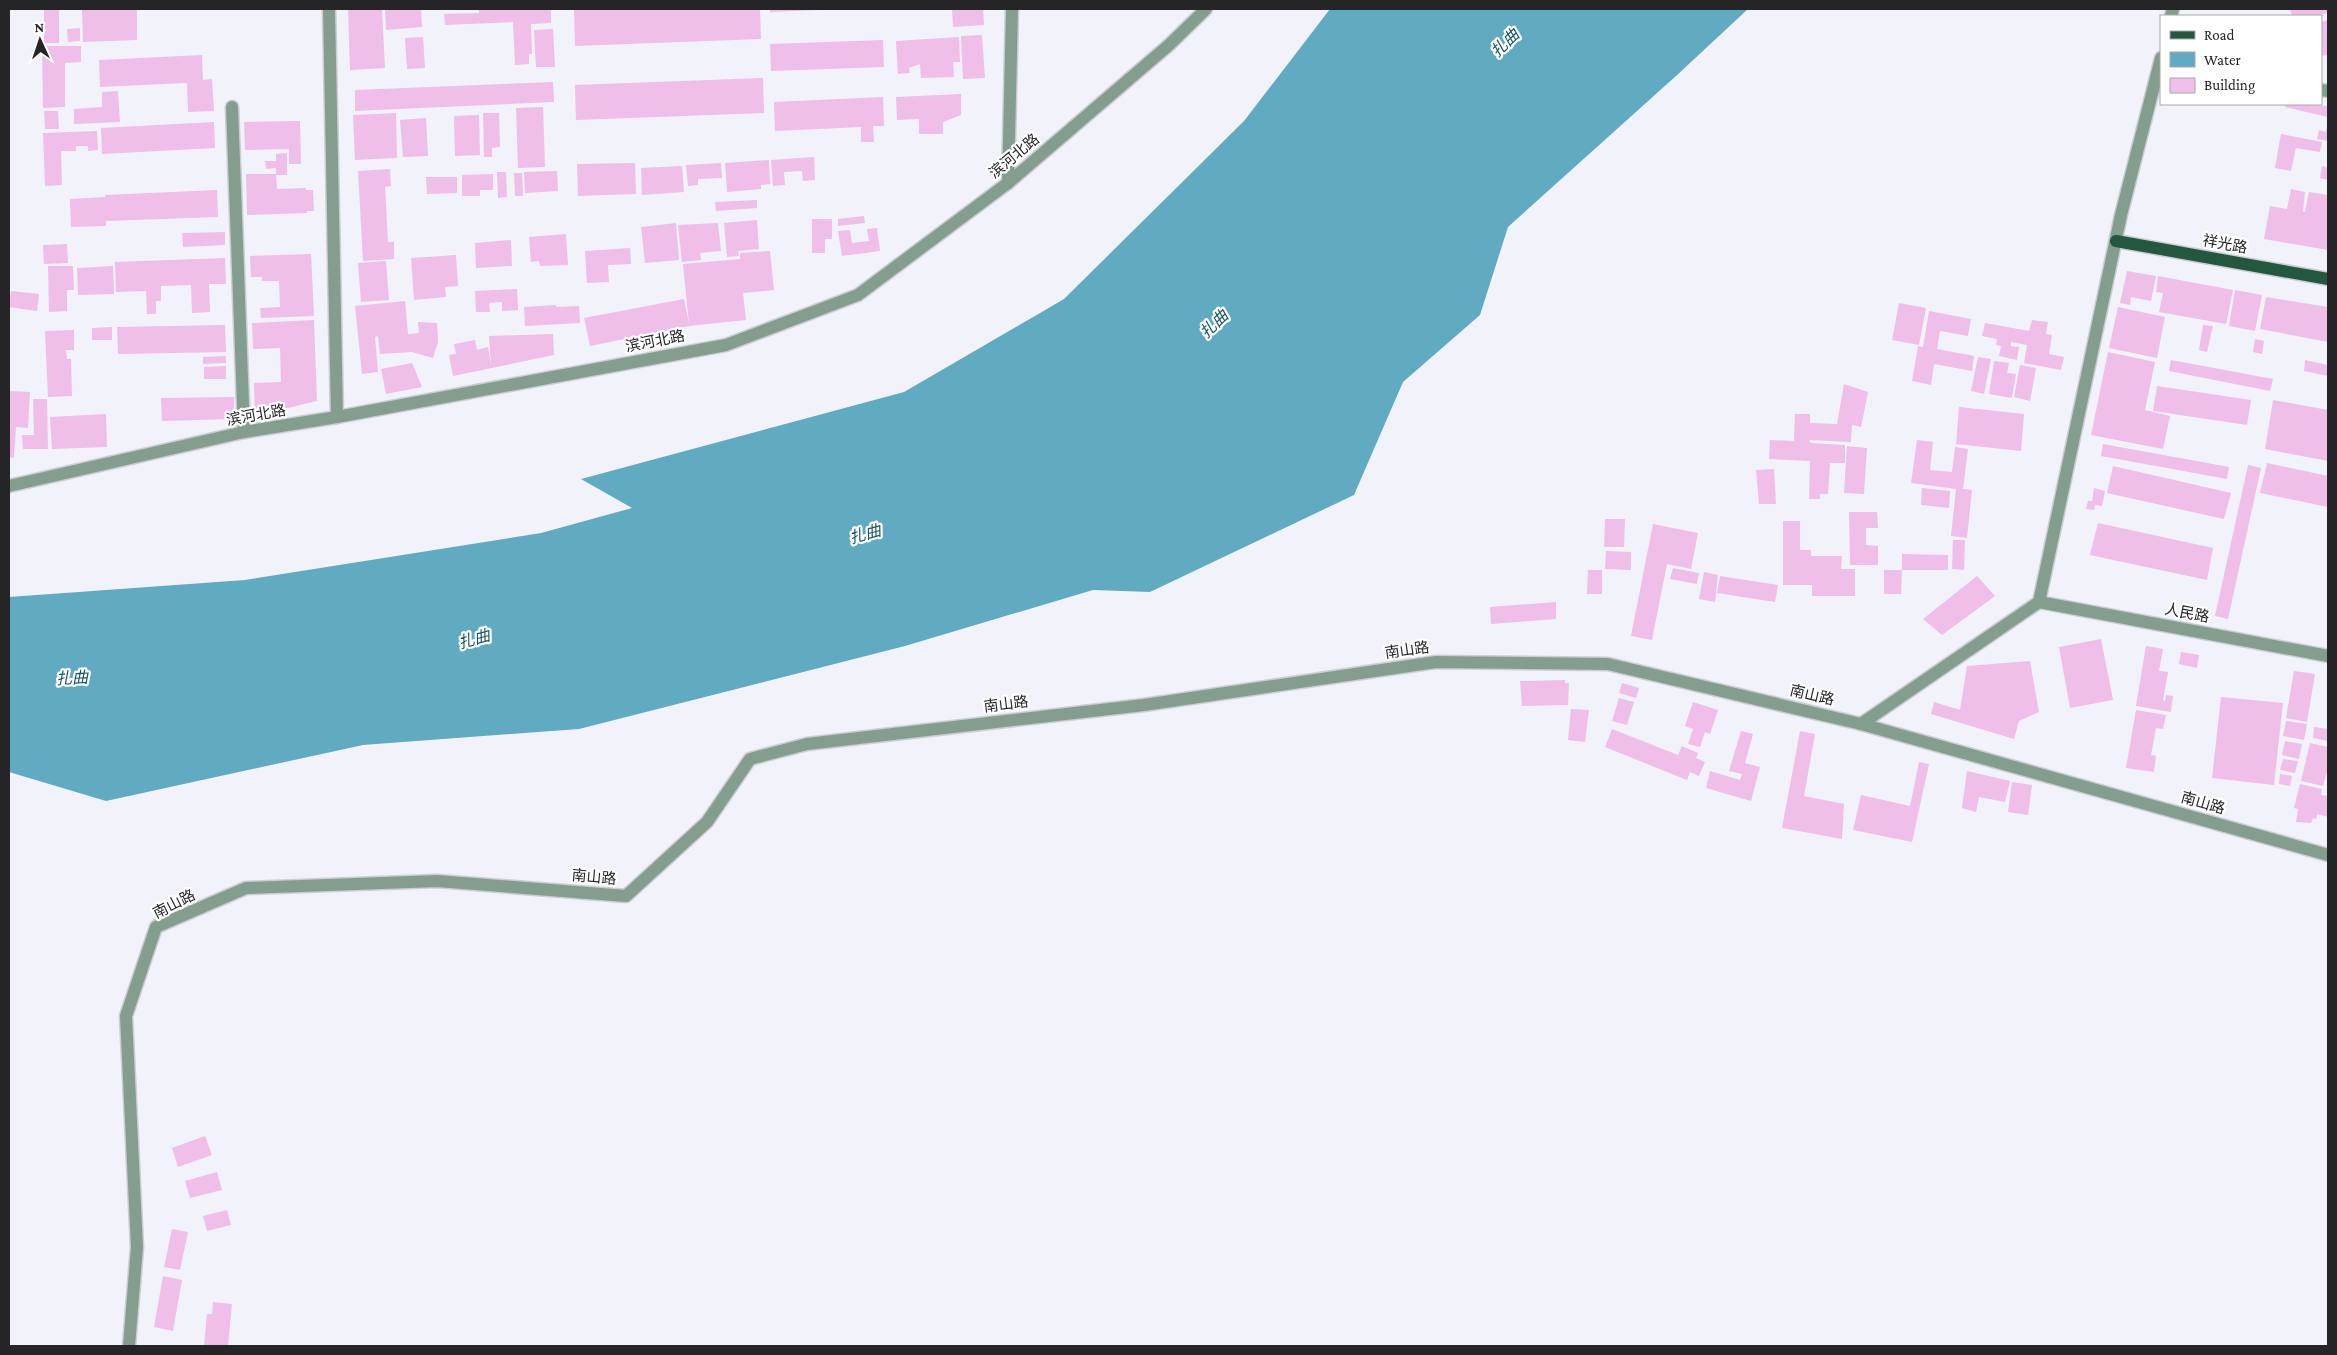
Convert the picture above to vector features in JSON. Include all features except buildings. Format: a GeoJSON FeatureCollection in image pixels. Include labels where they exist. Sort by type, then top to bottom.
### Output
{"type":"FeatureCollection","features":[{"type":"Feature","properties":{"kind":"main road","name":"祥光路"},"geometry":{"type":"LineString","coordinates":[[2116,241],[2328,279]]}},
{"type":"Feature","properties":{"kind":"street"},"geometry":{"type":"LineString","coordinates":[[329,9],[337,417]]}},
{"type":"Feature","properties":{"kind":"street"},"geometry":{"type":"LineString","coordinates":[[1008,182],[1012,9]]}},
{"type":"Feature","properties":{"kind":"street","name":"滨河北路"},"geometry":{"type":"LineString","coordinates":[[9,486],[244,432],[337,417],[726,345],[858,295],[1008,182],[1169,45],[1206,9]]}},
{"type":"Feature","properties":{"kind":"street"},"geometry":{"type":"LineString","coordinates":[[1861,724],[2039,602],[2121,215],[2160,60]]}},
{"type":"Feature","properties":{"kind":"street"},"geometry":{"type":"LineString","coordinates":[[232,107],[244,432]]}},
{"type":"Feature","properties":{"kind":"street","name":"人民路"},"geometry":{"type":"LineString","coordinates":[[2039,602],[2328,656]]}},
{"type":"Feature","properties":{"kind":"street","name":"南山路"},"geometry":{"type":"LineString","coordinates":[[129,1346],[137,1247],[126,1016],[156,927],[246,888],[438,881],[626,896],[707,822],[750,759],[807,744],[1144,705],[1436,662],[1608,664],[1861,724],[2328,855]]}},
{"type":"Feature","properties":{"kind":"water","name":"扎曲"},"geometry":{"type":"Polygon","coordinates":[[[1330,9],[1748,9],[1508,227],[1480,315],[1403,382],[1354,495],[1150,592],[1093,590],[905,646],[579,729],[363,745],[106,801],[9,772],[9,597],[245,580],[541,533],[632,508],[581,479],[904,392],[1064,299],[1244,121],[1330,9]]]}}]}
